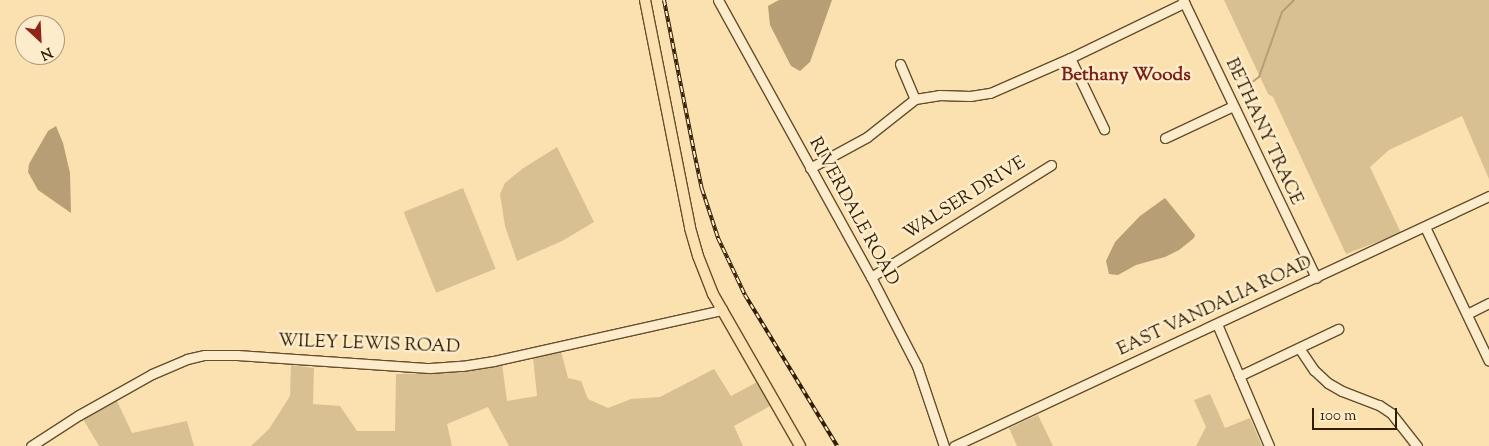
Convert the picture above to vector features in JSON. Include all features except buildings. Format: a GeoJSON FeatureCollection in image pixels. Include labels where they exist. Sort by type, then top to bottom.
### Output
{"type":"FeatureCollection","features":[{"type":"Feature","properties":{"kind":"main road"},"geometry":{"type":"LineString","coordinates":[[645,0],[690,228],[702,266],[722,310],[800,446]]}},
{"type":"Feature","properties":{"kind":"street","name":"RIVERDALE ROAD"},"geometry":{"type":"LineString","coordinates":[[718,0],[918,366],[944,446]]}},
{"type":"Feature","properties":{"kind":"street"},"geometry":{"type":"LineString","coordinates":[[810,168],[867,137],[915,99],[939,95],[970,96],[990,93],[1070,58],[1184,2]]}},
{"type":"Feature","properties":{"kind":"street","name":"BETHANY TRACE"},"geometry":{"type":"LineString","coordinates":[[1184,2],[1316,278]]}},
{"type":"Feature","properties":{"kind":"street"},"geometry":{"type":"LineString","coordinates":[[1070,58],[1104,129]]}},
{"type":"Feature","properties":{"kind":"street"},"geometry":{"type":"LineString","coordinates":[[900,64],[915,99]]}},
{"type":"Feature","properties":{"kind":"street"},"geometry":{"type":"LineString","coordinates":[[1165,138],[1233,106]]}},
{"type":"Feature","properties":{"kind":"street","name":"WALSER DRIVE"},"geometry":{"type":"LineString","coordinates":[[871,277],[1050,165]]}},
{"type":"Feature","properties":{"kind":"street","name":"EAST VANDALIA ROAD"},"geometry":{"type":"LineString","coordinates":[[954,446],[1489,196]]}},
{"type":"Feature","properties":{"kind":"street"},"geometry":{"type":"LineString","coordinates":[[1425,227],[1489,361]]}},
{"type":"Feature","properties":{"kind":"street"},"geometry":{"type":"LineString","coordinates":[[1467,314],[1489,303]]}},
{"type":"Feature","properties":{"kind":"street","name":"WILEY LEWIS ROAD"},"geometry":{"type":"LineString","coordinates":[[31,446],[79,415],[152,374],[187,359],[205,356],[238,355],[430,368],[462,366],[722,310]]}},
{"type":"Feature","properties":{"kind":"street"},"geometry":{"type":"LineString","coordinates":[[1217,324],[1269,446]]}},
{"type":"Feature","properties":{"kind":"street"},"geometry":{"type":"LineString","coordinates":[[1239,376],[1338,329]]}},
{"type":"Feature","properties":{"kind":"street"},"geometry":{"type":"LineString","coordinates":[[1300,348],[1314,370],[1328,383],[1342,391],[1379,405],[1391,413],[1417,446]]}},
{"type":"Feature","properties":{"kind":"shaded area"},"geometry":{"type":"Polygon","coordinates":[[[779,0],[832,0],[810,62],[800,71],[791,66],[770,25],[768,6],[779,0]]]}},
{"type":"Feature","properties":{"kind":"shaded area"},"geometry":{"type":"Polygon","coordinates":[[[1224,0],[1489,0],[1489,179],[1462,116],[1389,150],[1370,167],[1401,233],[1346,254],[1273,97],[1268,94],[1224,0]]]}},
{"type":"Feature","properties":{"kind":"shaded area"},"geometry":{"type":"Polygon","coordinates":[[[56,126],[63,143],[70,173],[71,213],[38,190],[28,172],[29,164],[48,131],[56,126]]]}},
{"type":"Feature","properties":{"kind":"shaded area"},"geometry":{"type":"Polygon","coordinates":[[[557,147],[594,222],[562,241],[517,261],[505,226],[500,194],[505,183],[522,169],[557,147]]]}},
{"type":"Feature","properties":{"kind":"shaded area"},"geometry":{"type":"Polygon","coordinates":[[[463,188],[496,269],[436,293],[404,212],[463,188]]]}},
{"type":"Feature","properties":{"kind":"shaded area"},"geometry":{"type":"Polygon","coordinates":[[[1165,198],[1195,235],[1194,238],[1179,250],[1165,257],[1136,265],[1118,275],[1109,274],[1106,261],[1115,242],[1140,216],[1165,198]]]}},
{"type":"Feature","properties":{"kind":"shaded area"},"geometry":{"type":"Polygon","coordinates":[[[561,351],[568,378],[581,381],[588,399],[608,408],[631,399],[660,397],[714,369],[731,396],[759,381],[772,405],[734,426],[743,446],[509,446],[488,407],[447,424],[452,446],[251,446],[269,429],[290,396],[291,365],[314,368],[313,404],[340,406],[357,431],[395,431],[396,374],[454,373],[502,364],[507,401],[537,396],[533,357],[561,351]]]}},
{"type":"Feature","properties":{"kind":"shaded area"},"geometry":{"type":"Polygon","coordinates":[[[1210,394],[1225,428],[1250,418],[1262,446],[1196,446],[1206,427],[1194,400],[1210,394]]]}},
{"type":"Feature","properties":{"kind":"shaded area"},"geometry":{"type":"Polygon","coordinates":[[[117,401],[132,433],[187,421],[194,446],[99,446],[83,419],[117,401]]]}},
{"type":"Feature","properties":{"kind":"shaded area"},"geometry":{"type":"Polygon","coordinates":[[[1038,415],[1053,446],[1017,446],[1009,428],[1038,415]]]}},
{"type":"Feature","properties":{"kind":"waterway"},"geometry":{"type":"LineString","coordinates":[[1248,85],[1259,77],[1282,12],[1294,0]]}},
{"type":"Feature","properties":{"kind":"railway"},"geometry":{"type":"LineString","coordinates":[[664,0],[702,189],[718,238],[745,295],[837,446]]}},
{"type":"Feature","properties":{"kind":"district","name":"Bethany Woods"},"geometry":{"type":"Point","coordinates":[1126,76]}}]}
